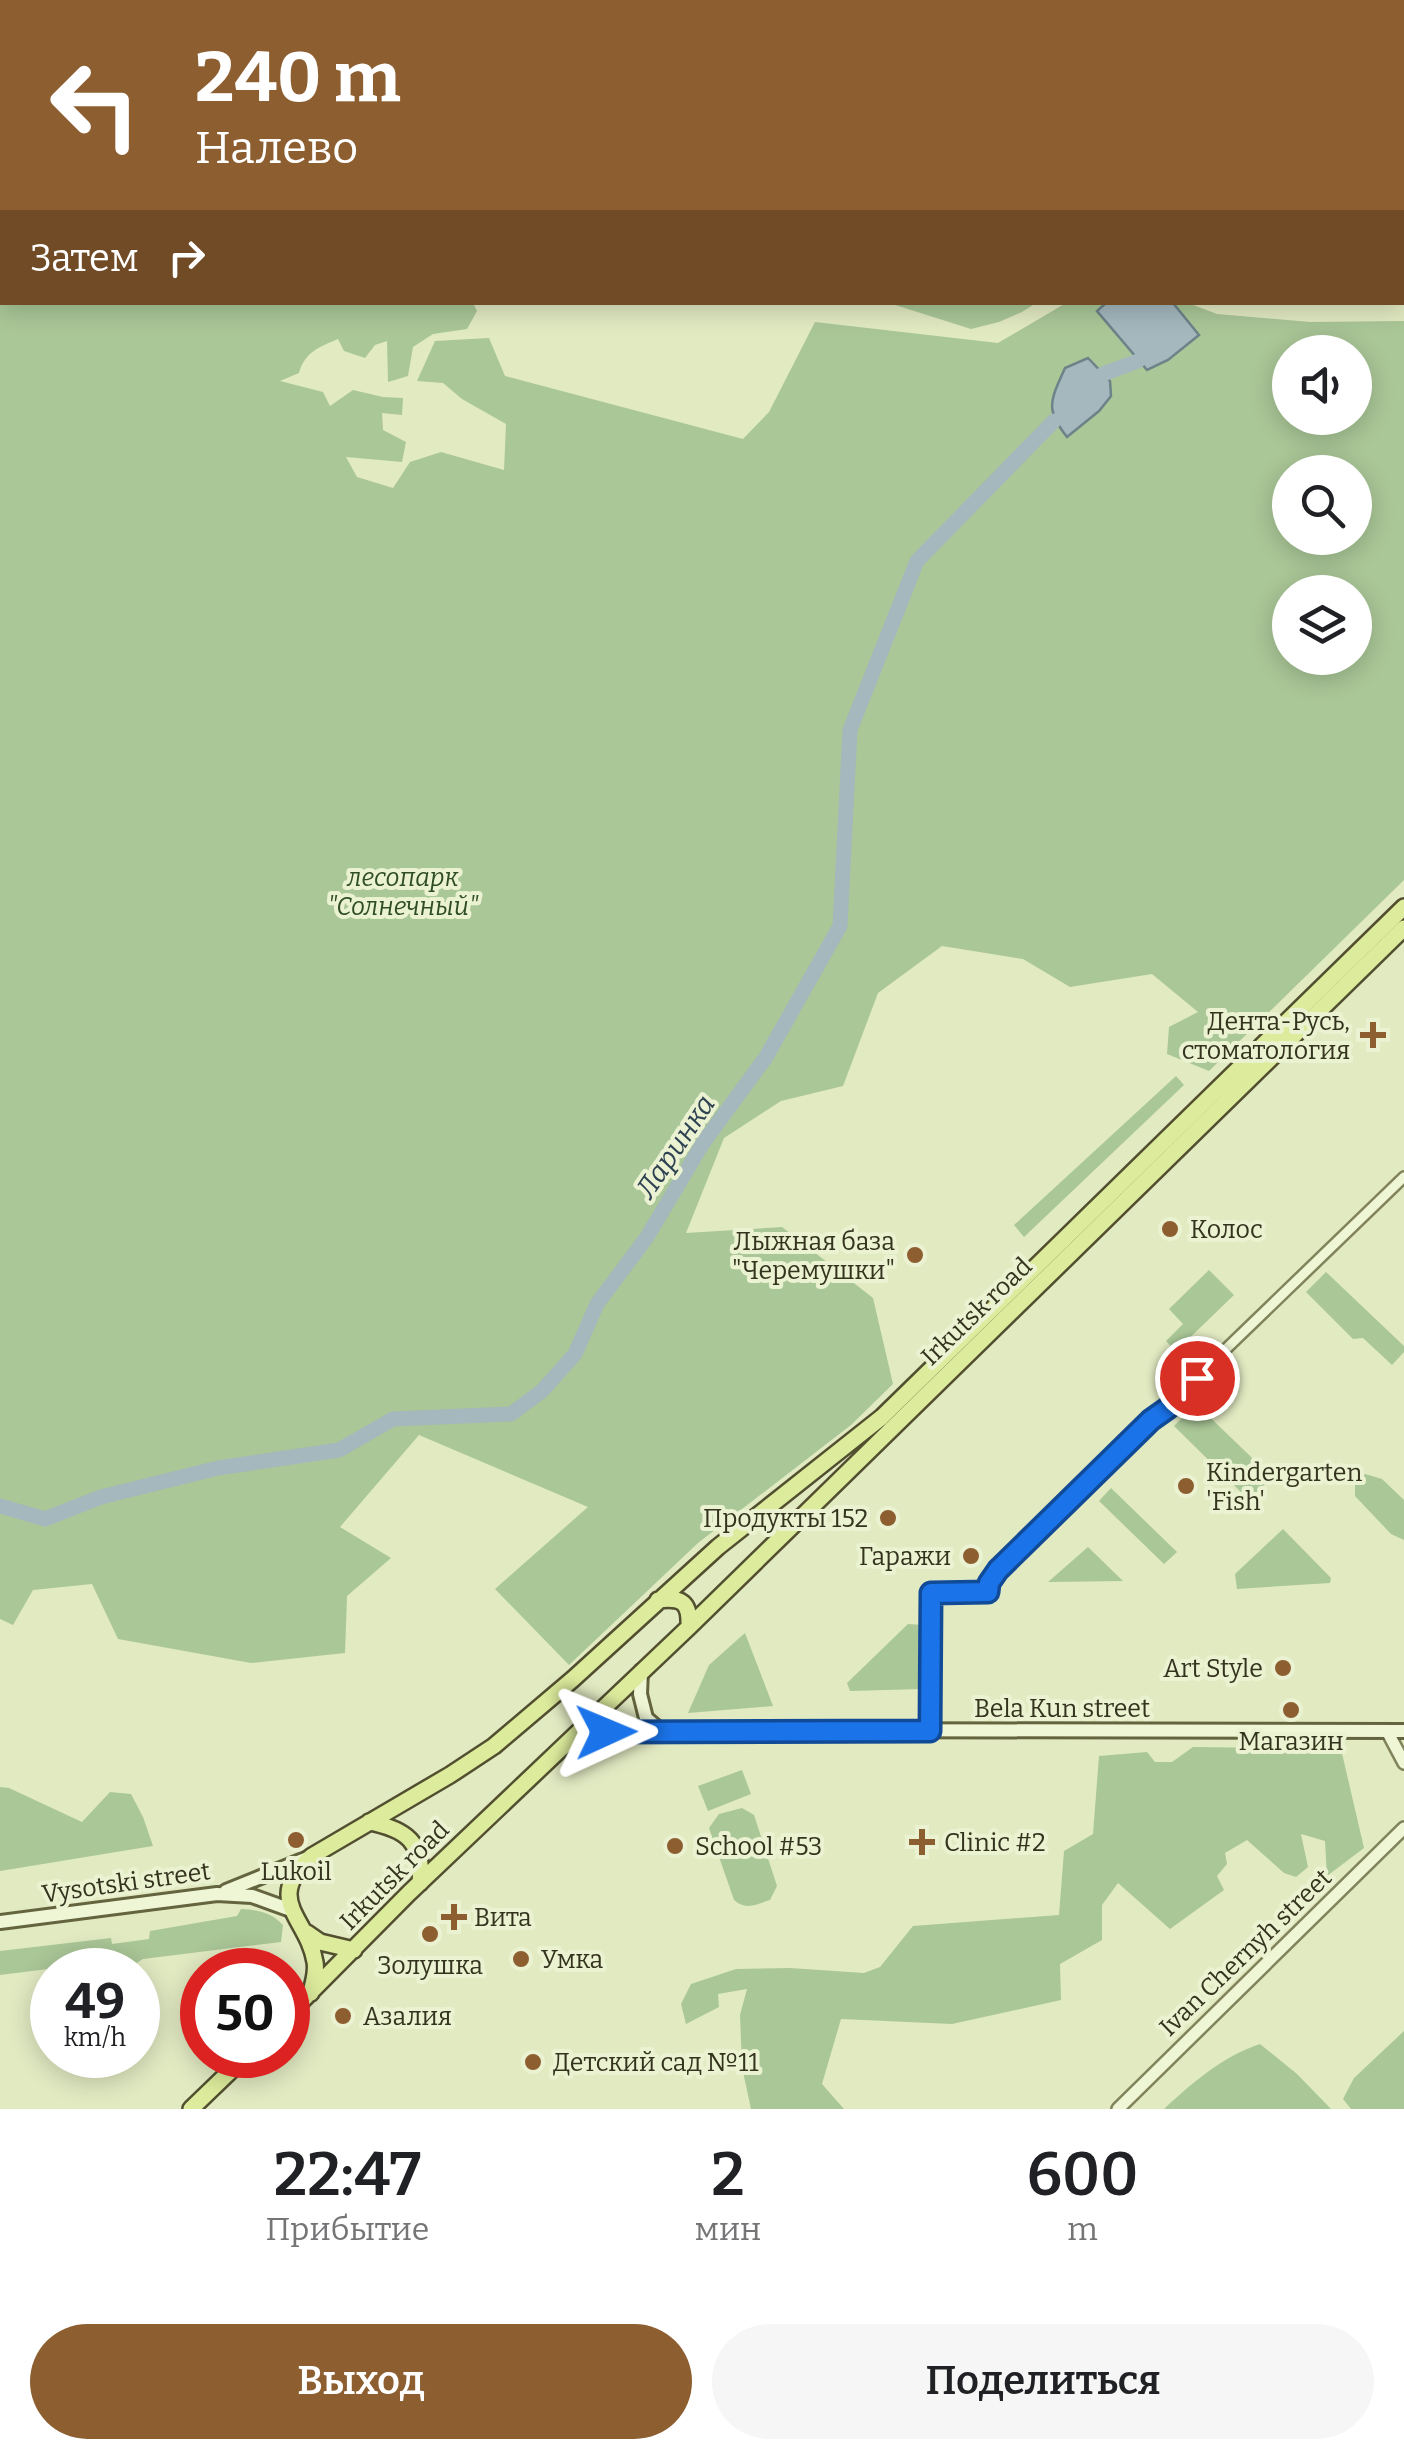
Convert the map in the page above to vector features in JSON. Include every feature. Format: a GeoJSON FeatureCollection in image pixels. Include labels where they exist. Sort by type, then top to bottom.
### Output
{"type":"FeatureCollection","features":[{"type":"Feature","properties":{"kind":"main road","name":"Irkutsk road"},"geometry":{"type":"LineString","coordinates":[[312,1856],[494,1746],[759,1513],[882,1417],[1404,907]]}},
{"type":"Feature","properties":{"kind":"main road","name":"Irkutsk road"},"geometry":{"type":"LineString","coordinates":[[311,1993],[1404,928]]}},
{"type":"Feature","properties":{"kind":"main road"},"geometry":{"type":"LineString","coordinates":[[658,1600],[680,1600],[690,1615],[689,1626]]}},
{"type":"Feature","properties":{"kind":"main road"},"geometry":{"type":"LineString","coordinates":[[640,1671],[646,1718],[661,1731]]}},
{"type":"Feature","properties":{"kind":"main road","name":"Bela Kun street"},"geometry":{"type":"LineString","coordinates":[[578,1732],[1404,1730]]}},
{"type":"Feature","properties":{"kind":"main road"},"geometry":{"type":"LineString","coordinates":[[369,1822],[391,1826],[407,1835],[422,1866],[420,1883]]}},
{"type":"Feature","properties":{"kind":"main road"},"geometry":{"type":"LineString","coordinates":[[217,1894],[252,1896],[290,1910],[294,1878],[312,1856]]}},
{"type":"Feature","properties":{"kind":"main road","name":"Vysotski street"},"geometry":{"type":"LineString","coordinates":[[0,1922],[217,1894],[312,1856]]}},
{"type":"Feature","properties":{"kind":"main road","name":"Irkutsk road"},"geometry":{"type":"LineString","coordinates":[[290,1910],[315,1958],[311,1993]]}},
{"type":"Feature","properties":{"kind":"main road"},"geometry":{"type":"LineString","coordinates":[[302,1928],[320,1942],[354,1950]]}},
{"type":"Feature","properties":{"kind":"main road"},"geometry":{"type":"LineString","coordinates":[[191,2109],[223,2078]]}},
{"type":"Feature","properties":{"kind":"street"},"geometry":{"type":"LineString","coordinates":[[930,1731],[931,1593],[988,1592],[998,1570],[1404,1178]]}},
{"type":"Feature","properties":{"kind":"street"},"geometry":{"type":"LineString","coordinates":[[1387,1730],[1404,1763]]}},
{"type":"Feature","properties":{"kind":"street","name":"Ivan Chernyh street"},"geometry":{"type":"LineString","coordinates":[[1118,2109],[1404,1828]]}},
{"type":"Feature","properties":{"kind":"green space","name":"лесопарк \"Солнечный\""},"geometry":{"type":"Polygon","coordinates":[[[0,305],[474,305],[477,311],[467,329],[433,334],[413,347],[408,376],[388,382],[387,341],[375,345],[365,358],[344,351],[338,339],[309,355],[299,373],[280,381],[323,392],[330,406],[353,390],[403,398],[402,415],[382,413],[383,430],[406,442],[402,462],[346,457],[357,477],[393,488],[410,462],[441,452],[504,470],[506,424],[462,399],[443,383],[417,381],[435,341],[489,338],[505,376],[743,439],[769,412],[815,322],[998,343],[1063,305],[1104,305],[1098,311],[1199,335],[1175,305],[1193,305],[1217,314],[1310,322],[1404,321],[1404,880],[1209,1071],[1167,1054],[1169,1027],[1198,1012],[1152,974],[1070,987],[1023,959],[942,946],[878,993],[843,1086],[781,1101],[724,1138],[686,1233],[782,1227],[873,1298],[893,1384],[851,1425],[698,1543],[569,1665],[495,1589],[588,1507],[419,1435],[340,1527],[391,1558],[347,1596],[345,1653],[251,1663],[118,1639],[92,1584],[33,1590],[13,1625],[0,1619],[0,305]]]}},
{"type":"Feature","properties":{"kind":"green space"},"geometry":{"type":"Polygon","coordinates":[[[895,305],[1033,305],[999,322],[971,329],[895,305]]]}},
{"type":"Feature","properties":{"kind":"green space"},"geometry":{"type":"Polygon","coordinates":[[[1176,1076],[1184,1085],[1024,1237],[1014,1225],[1176,1076]]]}},
{"type":"Feature","properties":{"kind":"green space"},"geometry":{"type":"Polygon","coordinates":[[[1209,1270],[1234,1295],[1176,1351],[1166,1341],[1183,1324],[1169,1309],[1209,1270]]]}},
{"type":"Feature","properties":{"kind":"green space"},"geometry":{"type":"Polygon","coordinates":[[[1326,1272],[1404,1346],[1404,1352],[1392,1365],[1363,1338],[1353,1339],[1306,1292],[1326,1272]]]}},
{"type":"Feature","properties":{"kind":"green space"},"geometry":{"type":"Polygon","coordinates":[[[1196,1404],[1272,1477],[1249,1500],[1174,1426],[1196,1404]]]}},
{"type":"Feature","properties":{"kind":"green space"},"geometry":{"type":"Polygon","coordinates":[[[1365,1474],[1382,1479],[1404,1500],[1404,1540],[1391,1534],[1355,1496],[1355,1484],[1365,1474]]]}},
{"type":"Feature","properties":{"kind":"green space"},"geometry":{"type":"Polygon","coordinates":[[[1111,1488],[1177,1552],[1164,1564],[1099,1501],[1111,1488]]]}},
{"type":"Feature","properties":{"kind":"green space"},"geometry":{"type":"Polygon","coordinates":[[[1283,1529],[1331,1578],[1330,1583],[1237,1589],[1235,1574],[1283,1529]]]}},
{"type":"Feature","properties":{"kind":"green space"},"geometry":{"type":"Polygon","coordinates":[[[1088,1547],[1123,1581],[1048,1582],[1088,1547]]]}},
{"type":"Feature","properties":{"kind":"green space"},"geometry":{"type":"Polygon","coordinates":[[[908,1624],[923,1625],[922,1689],[850,1691],[847,1683],[908,1624]]]}},
{"type":"Feature","properties":{"kind":"green space"},"geometry":{"type":"Polygon","coordinates":[[[745,1633],[773,1706],[688,1713],[709,1665],[745,1633]]]}},
{"type":"Feature","properties":{"kind":"green space"},"geometry":{"type":"Polygon","coordinates":[[[1193,1747],[1341,1749],[1364,1848],[1327,1876],[1325,1841],[1301,1834],[1308,1867],[1296,1877],[1284,1873],[1247,1840],[1225,1853],[1227,1864],[1217,1876],[1224,1890],[1170,1929],[1118,1883],[1102,1905],[1102,1940],[1060,1964],[1061,2000],[952,2024],[841,2019],[822,2084],[844,2109],[751,2109],[742,2067],[740,2015],[747,1989],[718,1994],[719,2007],[686,2024],[681,2004],[691,1984],[736,1969],[864,1973],[880,1967],[913,1926],[1059,1915],[1064,1851],[1093,1834],[1099,1756],[1147,1752],[1155,1762],[1172,1762],[1193,1747]]]}},
{"type":"Feature","properties":{"kind":"green space"},"geometry":{"type":"Polygon","coordinates":[[[742,1770],[751,1794],[708,1811],[698,1786],[742,1770]]]}},
{"type":"Feature","properties":{"kind":"green space"},"geometry":{"type":"Polygon","coordinates":[[[0,1787],[82,1822],[110,1792],[131,1794],[153,1846],[0,1871],[0,1787]]]}},
{"type":"Feature","properties":{"kind":"green space"},"geometry":{"type":"Polygon","coordinates":[[[742,1808],[754,1815],[777,1886],[770,1900],[752,1906],[734,1900],[709,1828],[719,1814],[742,1808]]]}},
{"type":"Feature","properties":{"kind":"green space"},"geometry":{"type":"Polygon","coordinates":[[[241,1909],[264,1912],[283,1925],[281,1942],[232,1948],[180,1948],[180,1954],[160,1957],[160,1948],[30,1948],[30,1971],[0,1975],[0,1951],[111,1938],[112,1944],[149,1939],[150,1931],[237,1916],[241,1909]]]}},
{"type":"Feature","properties":{"kind":"green space"},"geometry":{"type":"Polygon","coordinates":[[[1404,2031],[1404,2109],[1351,2109],[1343,2099],[1354,2078],[1404,2031]]]}},
{"type":"Feature","properties":{"kind":"green space"},"geometry":{"type":"Polygon","coordinates":[[[1260,2044],[1331,2109],[1164,2109],[1221,2063],[1260,2044]]]}},
{"type":"Feature","properties":{"kind":"shaded area"},"geometry":{"type":"Polygon","coordinates":[[[1104,305],[1175,305],[1199,335],[1168,360],[1147,370],[1097,311],[1104,305]]]}},
{"type":"Feature","properties":{"kind":"shaded area"},"geometry":{"type":"Polygon","coordinates":[[[1088,358],[1110,381],[1111,396],[1067,437],[1055,418],[1053,396],[1065,368],[1088,358]]]}},
{"type":"Feature","properties":{"kind":"waterway","name":"Ларинка"},"geometry":{"type":"LineString","coordinates":[[1103,374],[1138,361]]}},
{"type":"Feature","properties":{"kind":"waterway","name":"Ларинка"},"geometry":{"type":"LineString","coordinates":[[0,1506],[45,1519],[101,1497],[218,1468],[339,1450],[393,1419],[511,1414],[542,1391],[575,1354],[597,1304],[647,1237],[703,1143],[766,1057],[840,926],[850,730],[917,561],[1054,421]]}},
{"type":"Feature","properties":{"kind":"place","name":"Дента-Русь, стоматология"},"geometry":{"type":"Point","coordinates":[1373,1035]}},
{"type":"Feature","properties":{"kind":"place","name":"Колос"},"geometry":{"type":"Point","coordinates":[1170,1229]}},
{"type":"Feature","properties":{"kind":"place","name":"Лыжная база \"Черемушки\""},"geometry":{"type":"Point","coordinates":[915,1255]}},
{"type":"Feature","properties":{"kind":"place","name":"Kindergarten 'Fish'"},"geometry":{"type":"Point","coordinates":[1186,1486]}},
{"type":"Feature","properties":{"kind":"place","name":"Продукты 152"},"geometry":{"type":"Point","coordinates":[888,1518]}},
{"type":"Feature","properties":{"kind":"place","name":"Гаражи"},"geometry":{"type":"Point","coordinates":[971,1556]}},
{"type":"Feature","properties":{"kind":"place","name":"Art Style"},"geometry":{"type":"Point","coordinates":[1283,1668]}},
{"type":"Feature","properties":{"kind":"place","name":"Магазин"},"geometry":{"type":"Point","coordinates":[1291,1710]}},
{"type":"Feature","properties":{"kind":"place","name":"Lukoil"},"geometry":{"type":"Point","coordinates":[296,1840]}},
{"type":"Feature","properties":{"kind":"place","name":"Clinic #2"},"geometry":{"type":"Point","coordinates":[922,1842]}},
{"type":"Feature","properties":{"kind":"place","name":"School #53"},"geometry":{"type":"Point","coordinates":[675,1846]}},
{"type":"Feature","properties":{"kind":"place","name":"Вита"},"geometry":{"type":"Point","coordinates":[454,1917]}},
{"type":"Feature","properties":{"kind":"place","name":"Золушка"},"geometry":{"type":"Point","coordinates":[430,1934]}},
{"type":"Feature","properties":{"kind":"place","name":"Умка"},"geometry":{"type":"Point","coordinates":[521,1959]}},
{"type":"Feature","properties":{"kind":"place","name":"Азалия"},"geometry":{"type":"Point","coordinates":[343,2016]}},
{"type":"Feature","properties":{"kind":"place","name":"Детский сад №11"},"geometry":{"type":"Point","coordinates":[533,2062]}},
{"type":"Feature","properties":{"kind":"route"},"geometry":{"type":"LineString","coordinates":[[606,1732],[930,1731],[931,1593],[988,1592],[998,1570],[1197,1378]]}}]}
